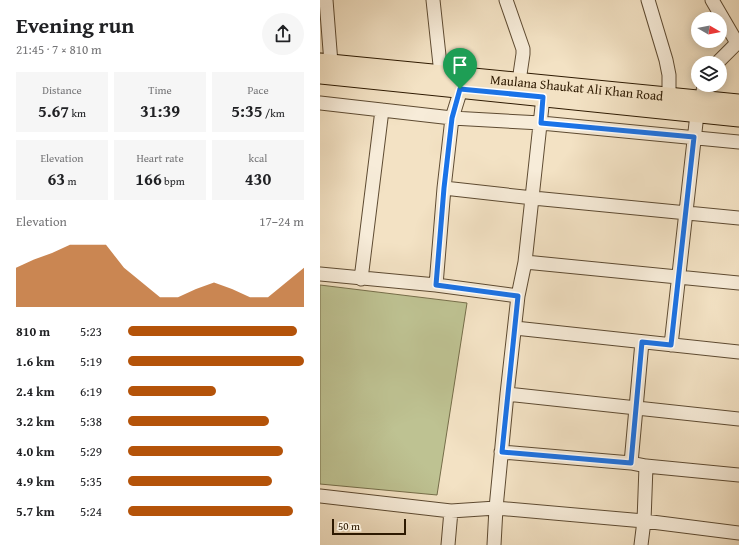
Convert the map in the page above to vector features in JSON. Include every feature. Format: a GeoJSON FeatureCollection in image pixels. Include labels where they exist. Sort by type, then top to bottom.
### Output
{"type":"FeatureCollection","features":[{"type":"Feature","properties":{"kind":"main road","name":"Maulana Shaukat Ali Khan Road"},"geometry":{"type":"LineString","coordinates":[[324,67],[441,74],[739,103]]}},
{"type":"Feature","properties":{"kind":"main road","name":"Maulana Shaukat Ali Khan Road"},"geometry":{"type":"LineString","coordinates":[[324,67],[460,89],[543,97],[701,99],[739,118]]}},
{"type":"Feature","properties":{"kind":"street"},"geometry":{"type":"LineString","coordinates":[[324,67],[326,0]]}},
{"type":"Feature","properties":{"kind":"street"},"geometry":{"type":"LineString","coordinates":[[433,0],[441,74]]}},
{"type":"Feature","properties":{"kind":"street"},"geometry":{"type":"LineString","coordinates":[[506,0],[524,54],[519,81]]}},
{"type":"Feature","properties":{"kind":"street"},"geometry":{"type":"LineString","coordinates":[[648,0],[660,34],[666,60],[669,75],[668,95]]}},
{"type":"Feature","properties":{"kind":"street"},"geometry":{"type":"LineString","coordinates":[[712,0],[738,42],[723,56]]}},
{"type":"Feature","properties":{"kind":"street"},"geometry":{"type":"LineString","coordinates":[[436,285],[444,188],[452,118],[460,89]]}},
{"type":"Feature","properties":{"kind":"street"},"geometry":{"type":"LineString","coordinates":[[494,545],[507,394],[518,296],[525,262],[533,198],[543,97]]}},
{"type":"Feature","properties":{"kind":"street"},"geometry":{"type":"LineString","coordinates":[[671,345],[694,137],[701,99]]}},
{"type":"Feature","properties":{"kind":"street"},"geometry":{"type":"LineString","coordinates":[[320,103],[452,118],[541,123],[739,142]]}},
{"type":"Feature","properties":{"kind":"street"},"geometry":{"type":"LineString","coordinates":[[361,279],[382,110]]}},
{"type":"Feature","properties":{"kind":"street"},"geometry":{"type":"LineString","coordinates":[[444,188],[739,218]]}},
{"type":"Feature","properties":{"kind":"street"},"geometry":{"type":"LineString","coordinates":[[525,262],[739,283]]}},
{"type":"Feature","properties":{"kind":"street"},"geometry":{"type":"LineString","coordinates":[[320,274],[436,285],[518,296]]}},
{"type":"Feature","properties":{"kind":"street"},"geometry":{"type":"LineString","coordinates":[[515,328],[739,352]]}},
{"type":"Feature","properties":{"kind":"street"},"geometry":{"type":"LineString","coordinates":[[631,463],[642,342]]}},
{"type":"Feature","properties":{"kind":"street"},"geometry":{"type":"LineString","coordinates":[[507,394],[739,419]]}},
{"type":"Feature","properties":{"kind":"street"},"geometry":{"type":"LineString","coordinates":[[502,452],[631,463],[646,466],[739,475]]}},
{"type":"Feature","properties":{"kind":"street"},"geometry":{"type":"LineString","coordinates":[[641,545],[644,521],[646,466]]}},
{"type":"Feature","properties":{"kind":"street"},"geometry":{"type":"LineString","coordinates":[[320,496],[451,511],[496,508],[644,521],[739,534],[738,545]]}},
{"type":"Feature","properties":{"kind":"street"},"geometry":{"type":"LineString","coordinates":[[448,545],[451,511]]}},
{"type":"Feature","properties":{"kind":"green space"},"geometry":{"type":"Polygon","coordinates":[[[320,285],[467,303],[437,495],[320,484],[320,285]]]}},
{"type":"Feature","properties":{"kind":"route"},"geometry":{"type":"LineString","coordinates":[[460,89],[543,97],[541,123],[694,137],[671,345],[642,342],[631,463],[502,452],[518,296],[436,285],[444,188],[452,118],[460,89]]}}]}
